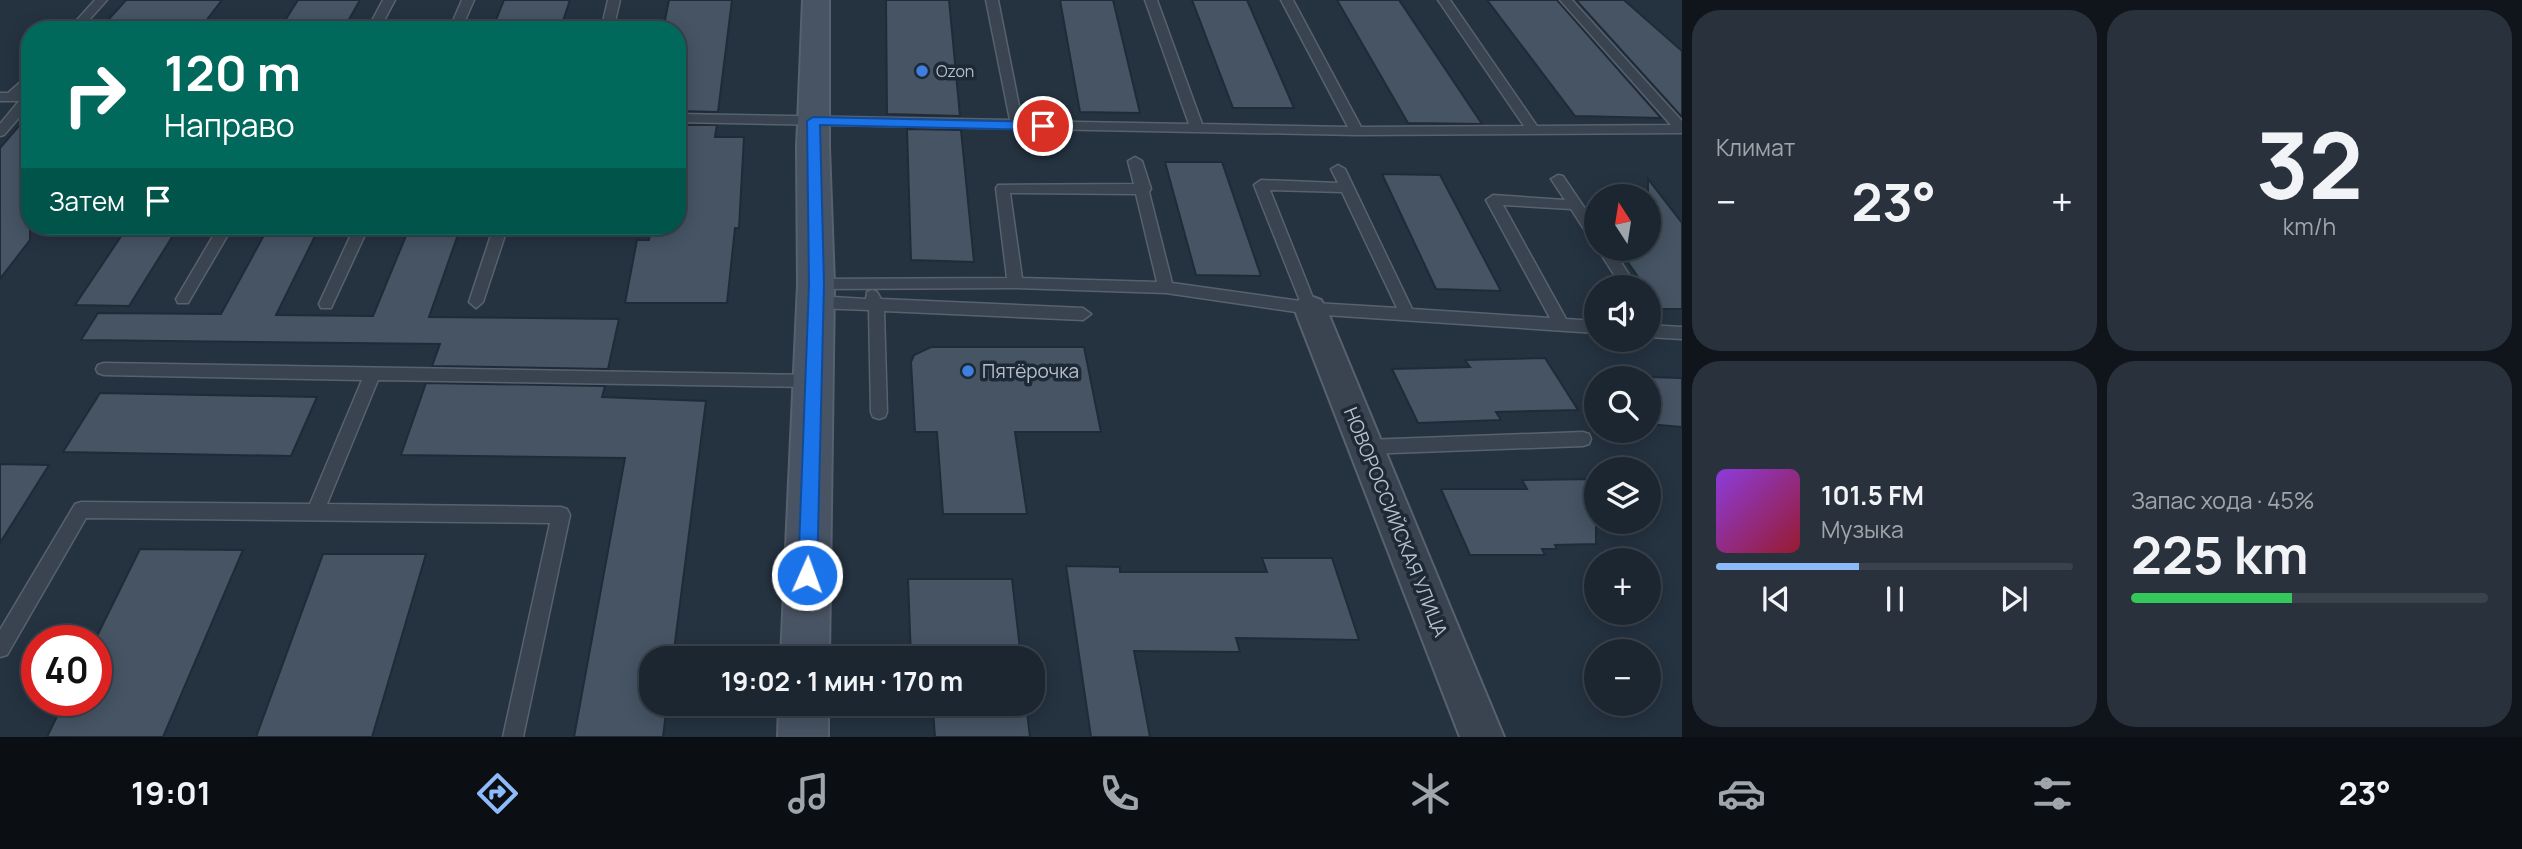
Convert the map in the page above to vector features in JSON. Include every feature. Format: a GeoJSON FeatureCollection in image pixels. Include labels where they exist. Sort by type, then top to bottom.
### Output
{"type":"FeatureCollection","features":[{"type":"Feature","properties":{"kind":"street"},"geometry":{"type":"LineString","coordinates":[[805,646],[816,293],[813,121],[816,0]]}},
{"type":"Feature","properties":{"kind":"street","name":"НОВОРОССИЙСКАЯ УЛИЦА"},"geometry":{"type":"LineString","coordinates":[[1310,308],[1482,737]]}},
{"type":"Feature","properties":{"kind":"street"},"geometry":{"type":"LineString","coordinates":[[803,737],[804,716]]}},
{"type":"Feature","properties":{"kind":"lane"},"geometry":{"type":"LineString","coordinates":[[82,21],[101,0]]}},
{"type":"Feature","properties":{"kind":"lane"},"geometry":{"type":"LineString","coordinates":[[378,21],[389,0]]}},
{"type":"Feature","properties":{"kind":"lane"},"geometry":{"type":"LineString","coordinates":[[459,21],[468,0]]}},
{"type":"Feature","properties":{"kind":"lane"},"geometry":{"type":"LineString","coordinates":[[609,21],[614,0]]}},
{"type":"Feature","properties":{"kind":"lane"},"geometry":{"type":"LineString","coordinates":[[992,0],[1017,126]]}},
{"type":"Feature","properties":{"kind":"lane"},"geometry":{"type":"LineString","coordinates":[[1151,0],[1197,128]]}},
{"type":"Feature","properties":{"kind":"lane"},"geometry":{"type":"LineString","coordinates":[[1287,0],[1357,131]]}},
{"type":"Feature","properties":{"kind":"lane"},"geometry":{"type":"LineString","coordinates":[[1444,0],[1533,129]]}},
{"type":"Feature","properties":{"kind":"lane"},"geometry":{"type":"LineString","coordinates":[[1566,0],[1682,129]]}},
{"type":"Feature","properties":{"kind":"lane"},"geometry":{"type":"LineString","coordinates":[[6,97],[21,85]]}},
{"type":"Feature","properties":{"kind":"lane"},"geometry":{"type":"LineString","coordinates":[[0,132],[21,107]]}},
{"type":"Feature","properties":{"kind":"lane"},"geometry":{"type":"LineString","coordinates":[[686,118],[1357,131],[1682,129]]}},
{"type":"Feature","properties":{"kind":"lane"},"geometry":{"type":"LineString","coordinates":[[1135,160],[1166,288]]}},
{"type":"Feature","properties":{"kind":"lane"},"geometry":{"type":"LineString","coordinates":[[1338,169],[1407,314]]}},
{"type":"Feature","properties":{"kind":"lane"},"geometry":{"type":"LineString","coordinates":[[1558,179],[1584,218]]}},
{"type":"Feature","properties":{"kind":"lane"},"geometry":{"type":"LineString","coordinates":[[1310,308],[1261,186],[1347,188]]}},
{"type":"Feature","properties":{"kind":"lane"},"geometry":{"type":"LineString","coordinates":[[1015,283],[1003,188],[1144,189]]}},
{"type":"Feature","properties":{"kind":"lane"},"geometry":{"type":"LineString","coordinates":[[1561,324],[1493,200],[1575,205]]}},
{"type":"Feature","properties":{"kind":"lane"},"geometry":{"type":"LineString","coordinates":[[184,299],[221,235]]}},
{"type":"Feature","properties":{"kind":"lane"},"geometry":{"type":"LineString","coordinates":[[326,304],[358,235]]}},
{"type":"Feature","properties":{"kind":"lane"},"geometry":{"type":"LineString","coordinates":[[476,302],[499,235]]}},
{"type":"Feature","properties":{"kind":"lane"},"geometry":{"type":"LineString","coordinates":[[816,293],[869,284],[1015,283],[1166,288],[1310,308],[1584,326]]}},
{"type":"Feature","properties":{"kind":"lane"},"geometry":{"type":"LineString","coordinates":[[869,284],[876,305],[878,412]]}},
{"type":"Feature","properties":{"kind":"lane"},"geometry":{"type":"LineString","coordinates":[[816,293],[876,305],[1083,314]]}},
{"type":"Feature","properties":{"kind":"lane"},"geometry":{"type":"LineString","coordinates":[[1661,332],[1682,333]]}},
{"type":"Feature","properties":{"kind":"lane"},"geometry":{"type":"LineString","coordinates":[[104,369],[813,381]]}},
{"type":"Feature","properties":{"kind":"lane"},"geometry":{"type":"LineString","coordinates":[[315,512],[373,373]]}},
{"type":"Feature","properties":{"kind":"lane"},"geometry":{"type":"LineString","coordinates":[[1365,447],[1583,439]]}},
{"type":"Feature","properties":{"kind":"lane"},"geometry":{"type":"LineString","coordinates":[[0,648],[80,510],[561,515],[513,737]]}},
{"type":"Feature","properties":{"kind":"building"},"geometry":{"type":"Polygon","coordinates":[[[126,0],[222,0],[206,21],[107,21],[126,0]]]}},
{"type":"Feature","properties":{"kind":"building"},"geometry":{"type":"Polygon","coordinates":[[[298,0],[360,0],[348,21],[285,21],[298,0]]]}},
{"type":"Feature","properties":{"kind":"building"},"geometry":{"type":"Polygon","coordinates":[[[504,0],[570,0],[563,21],[496,21],[504,0]]]}},
{"type":"Feature","properties":{"kind":"building"},"geometry":{"type":"Polygon","coordinates":[[[669,0],[732,0],[718,112],[686,111],[686,21],[665,21],[669,0]]]}},
{"type":"Feature","properties":{"kind":"building"},"geometry":{"type":"Polygon","coordinates":[[[886,0],[949,0],[960,116],[887,114],[886,0]]]}},
{"type":"Feature","properties":{"kind":"building"},"geometry":{"type":"Polygon","coordinates":[[[1060,0],[1113,0],[1140,113],[1080,112],[1060,0]]]}},
{"type":"Feature","properties":{"kind":"building"},"geometry":{"type":"Polygon","coordinates":[[[1192,0],[1247,0],[1294,108],[1233,108],[1192,0]]]}},
{"type":"Feature","properties":{"kind":"building"},"geometry":{"type":"Polygon","coordinates":[[[1337,0],[1399,0],[1482,124],[1408,123],[1337,0]]]}},
{"type":"Feature","properties":{"kind":"building"},"geometry":{"type":"Polygon","coordinates":[[[1487,0],[1557,0],[1661,118],[1575,116],[1487,0]]]}},
{"type":"Feature","properties":{"kind":"building"},"geometry":{"type":"Polygon","coordinates":[[[1576,0],[1624,0],[1682,51],[1682,117],[1576,0]]]}},
{"type":"Feature","properties":{"kind":"building"},"geometry":{"type":"Polygon","coordinates":[[[21,124],[21,235],[30,235],[30,240],[0,279],[0,148],[21,124]]]}},
{"type":"Feature","properties":{"kind":"building"},"geometry":{"type":"Polygon","coordinates":[[[686,125],[717,125],[715,137],[744,137],[739,228],[735,228],[727,303],[625,303],[637,240],[649,240],[650,235],[686,235],[686,125]]]}},
{"type":"Feature","properties":{"kind":"building"},"geometry":{"type":"Polygon","coordinates":[[[907,129],[961,130],[974,262],[911,260],[907,129]]]}},
{"type":"Feature","properties":{"kind":"building"},"geometry":{"type":"Polygon","coordinates":[[[1165,162],[1222,162],[1261,276],[1196,275],[1165,162]]]}},
{"type":"Feature","properties":{"kind":"building"},"geometry":{"type":"Polygon","coordinates":[[[1382,174],[1440,175],[1501,291],[1436,289],[1382,174]]]}},
{"type":"Feature","properties":{"kind":"building"},"geometry":{"type":"Polygon","coordinates":[[[1661,196],[1682,223],[1682,309],[1661,309],[1661,275],[1637,275],[1627,261],[1661,261],[1661,196]]]}},
{"type":"Feature","properties":{"kind":"building"},"geometry":{"type":"Polygon","coordinates":[[[122,235],[173,235],[129,306],[75,305],[122,235]]]}},
{"type":"Feature","properties":{"kind":"building"},"geometry":{"type":"Polygon","coordinates":[[[264,235],[316,235],[276,315],[373,316],[406,235],[458,235],[429,317],[619,319],[608,369],[432,366],[440,344],[81,340],[98,313],[221,314],[264,235]]]}},
{"type":"Feature","properties":{"kind":"building"},"geometry":{"type":"Polygon","coordinates":[[[931,347],[1084,347],[1101,432],[1015,432],[1027,514],[943,514],[937,432],[915,432],[911,362],[914,355],[931,347]]]}},
{"type":"Feature","properties":{"kind":"building"},"geometry":{"type":"Polygon","coordinates":[[[1545,358],[1578,410],[1496,412],[1501,420],[1418,423],[1392,369],[1470,367],[1465,360],[1545,358]]]}},
{"type":"Feature","properties":{"kind":"building"},"geometry":{"type":"Polygon","coordinates":[[[1661,377],[1682,378],[1682,427],[1661,425],[1661,377]]]}},
{"type":"Feature","properties":{"kind":"building"},"geometry":{"type":"Polygon","coordinates":[[[426,383],[605,386],[602,397],[706,401],[675,646],[639,646],[639,716],[666,716],[663,737],[574,737],[625,458],[401,455],[426,383]]]}},
{"type":"Feature","properties":{"kind":"building"},"geometry":{"type":"Polygon","coordinates":[[[100,393],[317,397],[291,456],[63,452],[100,393]]]}},
{"type":"Feature","properties":{"kind":"building"},"geometry":{"type":"Polygon","coordinates":[[[0,464],[49,465],[0,543],[0,464]]]}},
{"type":"Feature","properties":{"kind":"building"},"geometry":{"type":"Polygon","coordinates":[[[1584,479],[1584,534],[1596,534],[1596,544],[1555,545],[1557,549],[1542,549],[1545,555],[1470,555],[1441,489],[1527,489],[1522,480],[1584,479]]]}},
{"type":"Feature","properties":{"kind":"building"},"geometry":{"type":"Polygon","coordinates":[[[140,549],[243,550],[163,737],[47,737],[57,716],[112,716],[112,625],[102,625],[140,549]]]}},
{"type":"Feature","properties":{"kind":"building"},"geometry":{"type":"Polygon","coordinates":[[[323,554],[426,554],[372,737],[256,737],[323,554]]]}},
{"type":"Feature","properties":{"kind":"building"},"geometry":{"type":"Polygon","coordinates":[[[1262,558],[1332,558],[1359,640],[1236,638],[1240,652],[1134,651],[1150,737],[1091,737],[1066,566],[1120,567],[1120,572],[1267,572],[1262,558]]]}},
{"type":"Feature","properties":{"kind":"building"},"geometry":{"type":"Polygon","coordinates":[[[908,579],[1012,579],[1020,646],[911,646],[908,579]]]}},
{"type":"Feature","properties":{"kind":"building"},"geometry":{"type":"Polygon","coordinates":[[[933,716],[1027,716],[1030,737],[935,737],[933,716]]]}},
{"type":"Feature","properties":{"kind":"place","name":"Ozon"},"geometry":{"type":"Point","coordinates":[922,71]}},
{"type":"Feature","properties":{"kind":"place","name":"Пятёрочка"},"geometry":{"type":"Point","coordinates":[968,371]}},
{"type":"Feature","properties":{"kind":"route"},"geometry":{"type":"LineString","coordinates":[[807,575],[817,284],[813,121],[1043,126]]}}]}
